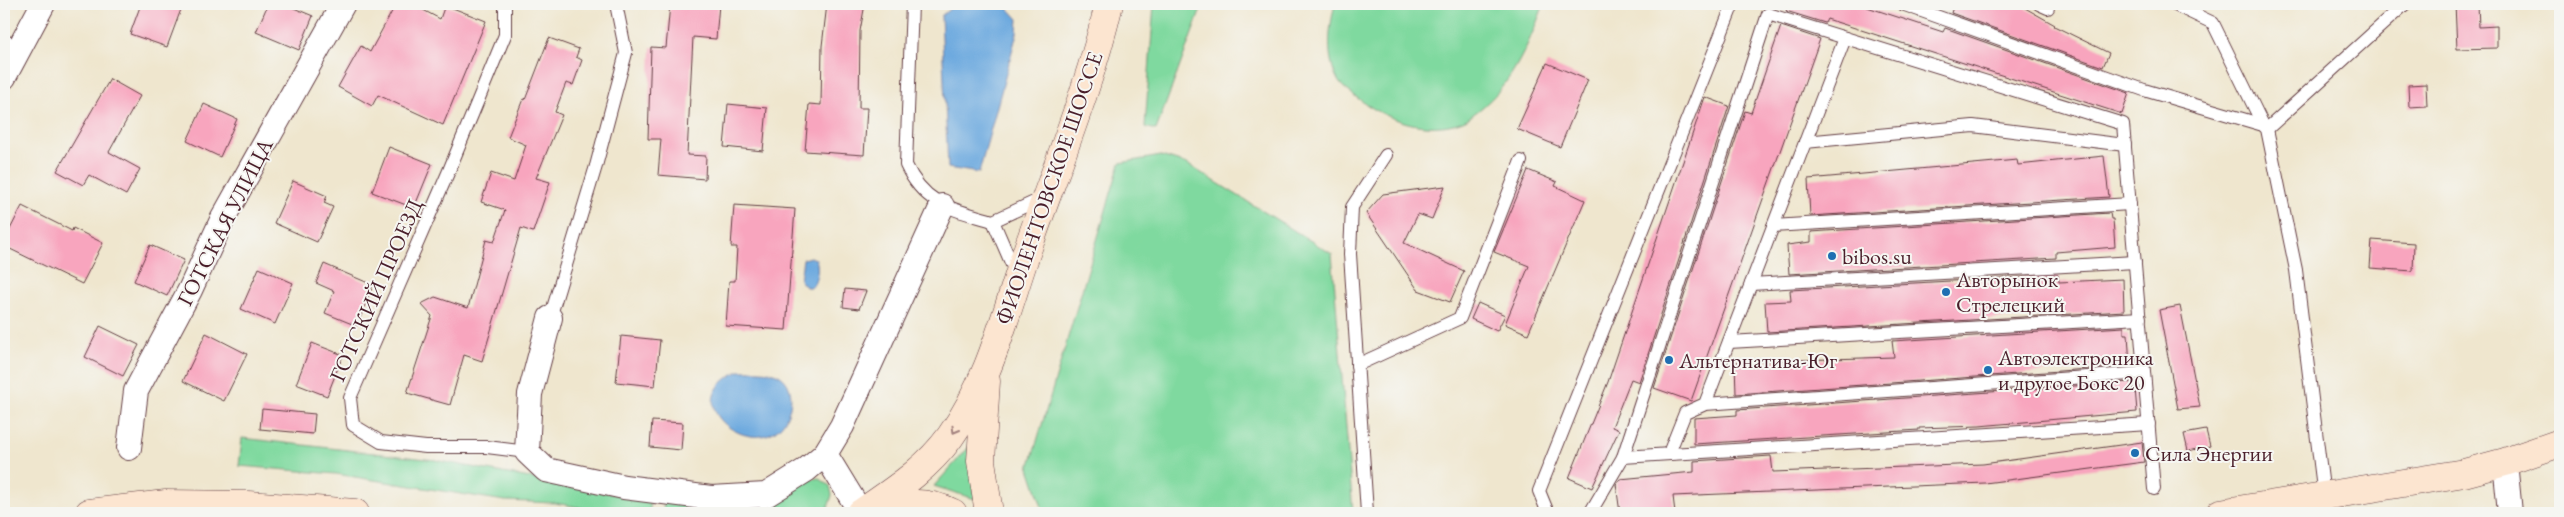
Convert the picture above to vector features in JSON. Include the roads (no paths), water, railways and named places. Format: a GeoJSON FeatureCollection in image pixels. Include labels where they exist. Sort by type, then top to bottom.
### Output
{"type":"FeatureCollection","features":[{"type":"Feature","properties":{"kind":"main road","name":"ФИОЛЕНТОВСКОЕ ШОССЕ"},"geometry":{"type":"LineString","coordinates":[[861,513],[914,477],[934,458],[951,436],[987,372],[1017,278],[1070,131],[1109,4]]}},
{"type":"Feature","properties":{"kind":"main road","name":"ФИОЛЕНТОВСКОЕ ШОССЕ"},"geometry":{"type":"LineString","coordinates":[[987,372],[981,461],[989,513]]}},
{"type":"Feature","properties":{"kind":"main road"},"geometry":{"type":"LineString","coordinates":[[2220,513],[2464,473],[2505,462],[2560,443]]}},
{"type":"Feature","properties":{"kind":"main road"},"geometry":{"type":"LineString","coordinates":[[861,513],[888,505],[917,503],[953,513]]}},
{"type":"Feature","properties":{"kind":"main road"},"geometry":{"type":"LineString","coordinates":[[89,513],[175,504],[248,505],[355,513]]}},
{"type":"Feature","properties":{"kind":"street"},"geometry":{"type":"LineString","coordinates":[[4,77],[11,45],[43,4]]}},
{"type":"Feature","properties":{"kind":"street","name":"ГОТСКАЯ УЛИЦА"},"geometry":{"type":"LineString","coordinates":[[129,448],[136,391],[190,290],[223,218],[343,4]]}},
{"type":"Feature","properties":{"kind":"street"},"geometry":{"type":"LineString","coordinates":[[550,318],[530,394],[527,452],[546,470],[624,487],[710,498],[766,495],[806,470],[824,454],[842,426],[942,206]]}},
{"type":"Feature","properties":{"kind":"street"},"geometry":{"type":"LineString","coordinates":[[824,454],[861,513]]}},
{"type":"Feature","properties":{"kind":"street"},"geometry":{"type":"LineString","coordinates":[[2505,462],[2510,513]]}},
{"type":"Feature","properties":{"kind":"lane","name":"ГОТСКИЙ ПРОЕЗД"},"geometry":{"type":"LineString","coordinates":[[506,4],[505,35],[448,173],[350,398],[353,425],[381,442],[426,447],[488,447],[527,452]]}},
{"type":"Feature","properties":{"kind":"lane"},"geometry":{"type":"LineString","coordinates":[[550,318],[596,166],[626,53],[616,4]]}},
{"type":"Feature","properties":{"kind":"lane"},"geometry":{"type":"LineString","coordinates":[[912,4],[906,165],[914,183],[942,206],[993,221],[1046,196]]}},
{"type":"Feature","properties":{"kind":"lane"},"geometry":{"type":"LineString","coordinates":[[1548,513],[1539,491],[1733,4]]}},
{"type":"Feature","properties":{"kind":"lane"},"geometry":{"type":"LineString","coordinates":[[1902,4],[2144,90],[2265,127]]}},
{"type":"Feature","properties":{"kind":"lane"},"geometry":{"type":"LineString","coordinates":[[2173,4],[2213,23],[2265,127],[2296,270],[2324,496]]}},
{"type":"Feature","properties":{"kind":"lane"},"geometry":{"type":"LineString","coordinates":[[2265,127],[2405,4]]}},
{"type":"Feature","properties":{"kind":"lane"},"geometry":{"type":"LineString","coordinates":[[1590,513],[1623,457],[1768,14],[2123,124],[2154,489]]}},
{"type":"Feature","properties":{"kind":"lane"},"geometry":{"type":"LineString","coordinates":[[1705,404],[1845,38]]}},
{"type":"Feature","properties":{"kind":"lane"},"geometry":{"type":"LineString","coordinates":[[1805,142],[1973,126],[2125,145]]}},
{"type":"Feature","properties":{"kind":"lane"},"geometry":{"type":"LineString","coordinates":[[1367,513],[1350,254],[1352,207],[1386,155]]}},
{"type":"Feature","properties":{"kind":"lane"},"geometry":{"type":"LineString","coordinates":[[1357,365],[1460,318],[1521,161]]}},
{"type":"Feature","properties":{"kind":"lane"},"geometry":{"type":"LineString","coordinates":[[1773,226],[2130,204]]}},
{"type":"Feature","properties":{"kind":"lane"},"geometry":{"type":"LineString","coordinates":[[993,221],[1017,278]]}},
{"type":"Feature","properties":{"kind":"lane"},"geometry":{"type":"LineString","coordinates":[[1751,284],[2135,262]]}},
{"type":"Feature","properties":{"kind":"lane"},"geometry":{"type":"LineString","coordinates":[[1728,342],[2140,318]]}},
{"type":"Feature","properties":{"kind":"lane"},"geometry":{"type":"LineString","coordinates":[[1669,453],[1685,413],[1705,404],[2144,373]]}},
{"type":"Feature","properties":{"kind":"lane"},"geometry":{"type":"LineString","coordinates":[[1623,457],[2149,424]]}},
{"type":"Feature","properties":{"kind":"water"},"geometry":{"type":"Polygon","coordinates":[[[960,4],[1007,7],[1018,19],[1017,33],[979,173],[948,168],[941,16],[952,7],[960,4]]]}},
{"type":"Feature","properties":{"kind":"water"},"geometry":{"type":"Polygon","coordinates":[[[810,257],[816,259],[817,274],[812,287],[806,287],[800,280],[803,259],[810,257]]]}},
{"type":"Feature","properties":{"kind":"water"},"geometry":{"type":"Polygon","coordinates":[[[739,371],[774,373],[786,381],[791,394],[790,409],[784,422],[771,433],[756,436],[740,433],[726,425],[716,413],[713,399],[720,384],[739,371]]]}},
{"type":"Feature","properties":{"kind":"place","name":"bibos.su"},"geometry":{"type":"Point","coordinates":[1832,256]}},
{"type":"Feature","properties":{"kind":"place","name":"Авторынок Стрелецкий"},"geometry":{"type":"Point","coordinates":[1946,292]}},
{"type":"Feature","properties":{"kind":"place","name":"Альтернатива-Юг"},"geometry":{"type":"Point","coordinates":[1669,360]}},
{"type":"Feature","properties":{"kind":"place","name":"Автоэлектроника и другое Бокс 20"},"geometry":{"type":"Point","coordinates":[1988,370]}},
{"type":"Feature","properties":{"kind":"place","name":"Сила Энергии"},"geometry":{"type":"Point","coordinates":[2135,453]}}]}
